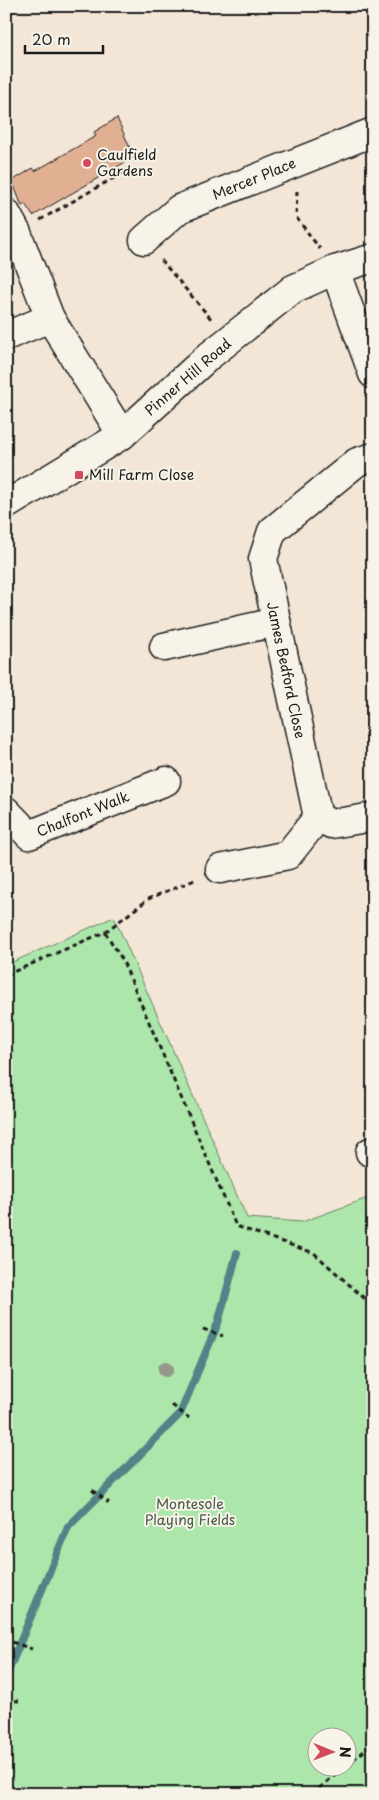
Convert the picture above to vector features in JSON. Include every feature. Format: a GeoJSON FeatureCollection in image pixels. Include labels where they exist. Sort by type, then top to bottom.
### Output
{"type":"FeatureCollection","features":[{"type":"Feature","properties":{"kind":"street","name":"Mercer Place"},"geometry":{"type":"LineString","coordinates":[[144,240],[180,209],[373,132]]}},
{"type":"Feature","properties":{"kind":"street"},"geometry":{"type":"LineString","coordinates":[[12,223],[50,318],[122,435]]}},
{"type":"Feature","properties":{"kind":"street","name":"Pinner Hill Road"},"geometry":{"type":"LineString","coordinates":[[6,505],[122,435],[229,340],[293,289],[335,270],[373,258]]}},
{"type":"Feature","properties":{"kind":"street"},"geometry":{"type":"LineString","coordinates":[[335,270],[373,374]]}},
{"type":"Feature","properties":{"kind":"street"},"geometry":{"type":"LineString","coordinates":[[6,336],[50,318]]}},
{"type":"Feature","properties":{"kind":"street","name":"James Bedford Close"},"geometry":{"type":"LineString","coordinates":[[318,818],[263,560],[272,531],[357,462],[373,457]]}},
{"type":"Feature","properties":{"kind":"street"},"geometry":{"type":"LineString","coordinates":[[164,647],[276,622]]}},
{"type":"Feature","properties":{"kind":"street","name":"Chalfont Walk"},"geometry":{"type":"LineString","coordinates":[[6,811],[29,835],[166,781]]}},
{"type":"Feature","properties":{"kind":"street"},"geometry":{"type":"LineString","coordinates":[[220,869],[288,855],[318,818],[332,824],[373,817]]}},
{"type":"Feature","properties":{"kind":"path"},"geometry":{"type":"LineString","coordinates":[[298,162],[296,216],[335,270]]}},
{"type":"Feature","properties":{"kind":"path"},"geometry":{"type":"LineString","coordinates":[[12,223],[133,167]]}},
{"type":"Feature","properties":{"kind":"path"},"geometry":{"type":"LineString","coordinates":[[144,240],[229,340]]}},
{"type":"Feature","properties":{"kind":"path"},"geometry":{"type":"LineString","coordinates":[[6,975],[105,932],[150,898],[220,869]]}},
{"type":"Feature","properties":{"kind":"path"},"geometry":{"type":"LineString","coordinates":[[105,932],[122,960],[236,1226],[314,1253],[373,1306]]}},
{"type":"Feature","properties":{"kind":"path"},"geometry":{"type":"LineString","coordinates":[[203,1329],[223,1336]]}},
{"type":"Feature","properties":{"kind":"path"},"geometry":{"type":"LineString","coordinates":[[172,1405],[189,1418]]}},
{"type":"Feature","properties":{"kind":"path"},"geometry":{"type":"LineString","coordinates":[[92,1490],[109,1503]]}},
{"type":"Feature","properties":{"kind":"path"},"geometry":{"type":"LineString","coordinates":[[12,1642],[32,1649]]}},
{"type":"Feature","properties":{"kind":"path"},"geometry":{"type":"LineString","coordinates":[[6,1700],[19,1701]]}},
{"type":"Feature","properties":{"kind":"path"},"geometry":{"type":"LineString","coordinates":[[356,1757],[373,1744]]}},
{"type":"Feature","properties":{"kind":"path"},"geometry":{"type":"LineString","coordinates":[[312,1794],[331,1778]]}},
{"type":"Feature","properties":{"kind":"green space","name":"Montesole Playing Fields"},"geometry":{"type":"Polygon","coordinates":[[[114,917],[247,1218],[302,1222],[373,1196],[373,1794],[6,1794],[6,965],[114,917]]]}},
{"type":"Feature","properties":{"kind":"building","name":"Caulfield Gardens"},"geometry":{"type":"Polygon","coordinates":[[[117,118],[134,157],[33,216],[25,204],[22,206],[12,181],[33,168],[35,171],[96,136],[94,132],[117,118]]]}},
{"type":"Feature","properties":{"kind":"waterway"},"geometry":{"type":"LineString","coordinates":[[6,1679],[68,1527],[180,1414],[218,1323],[237,1253]]}},
{"type":"Feature","properties":{"kind":"place","name":"Caulfield Gardens"},"geometry":{"type":"Point","coordinates":[87,163]}},
{"type":"Feature","properties":{"kind":"place","name":"Mill Farm Close"},"geometry":{"type":"Point","coordinates":[79,475]}}]}
